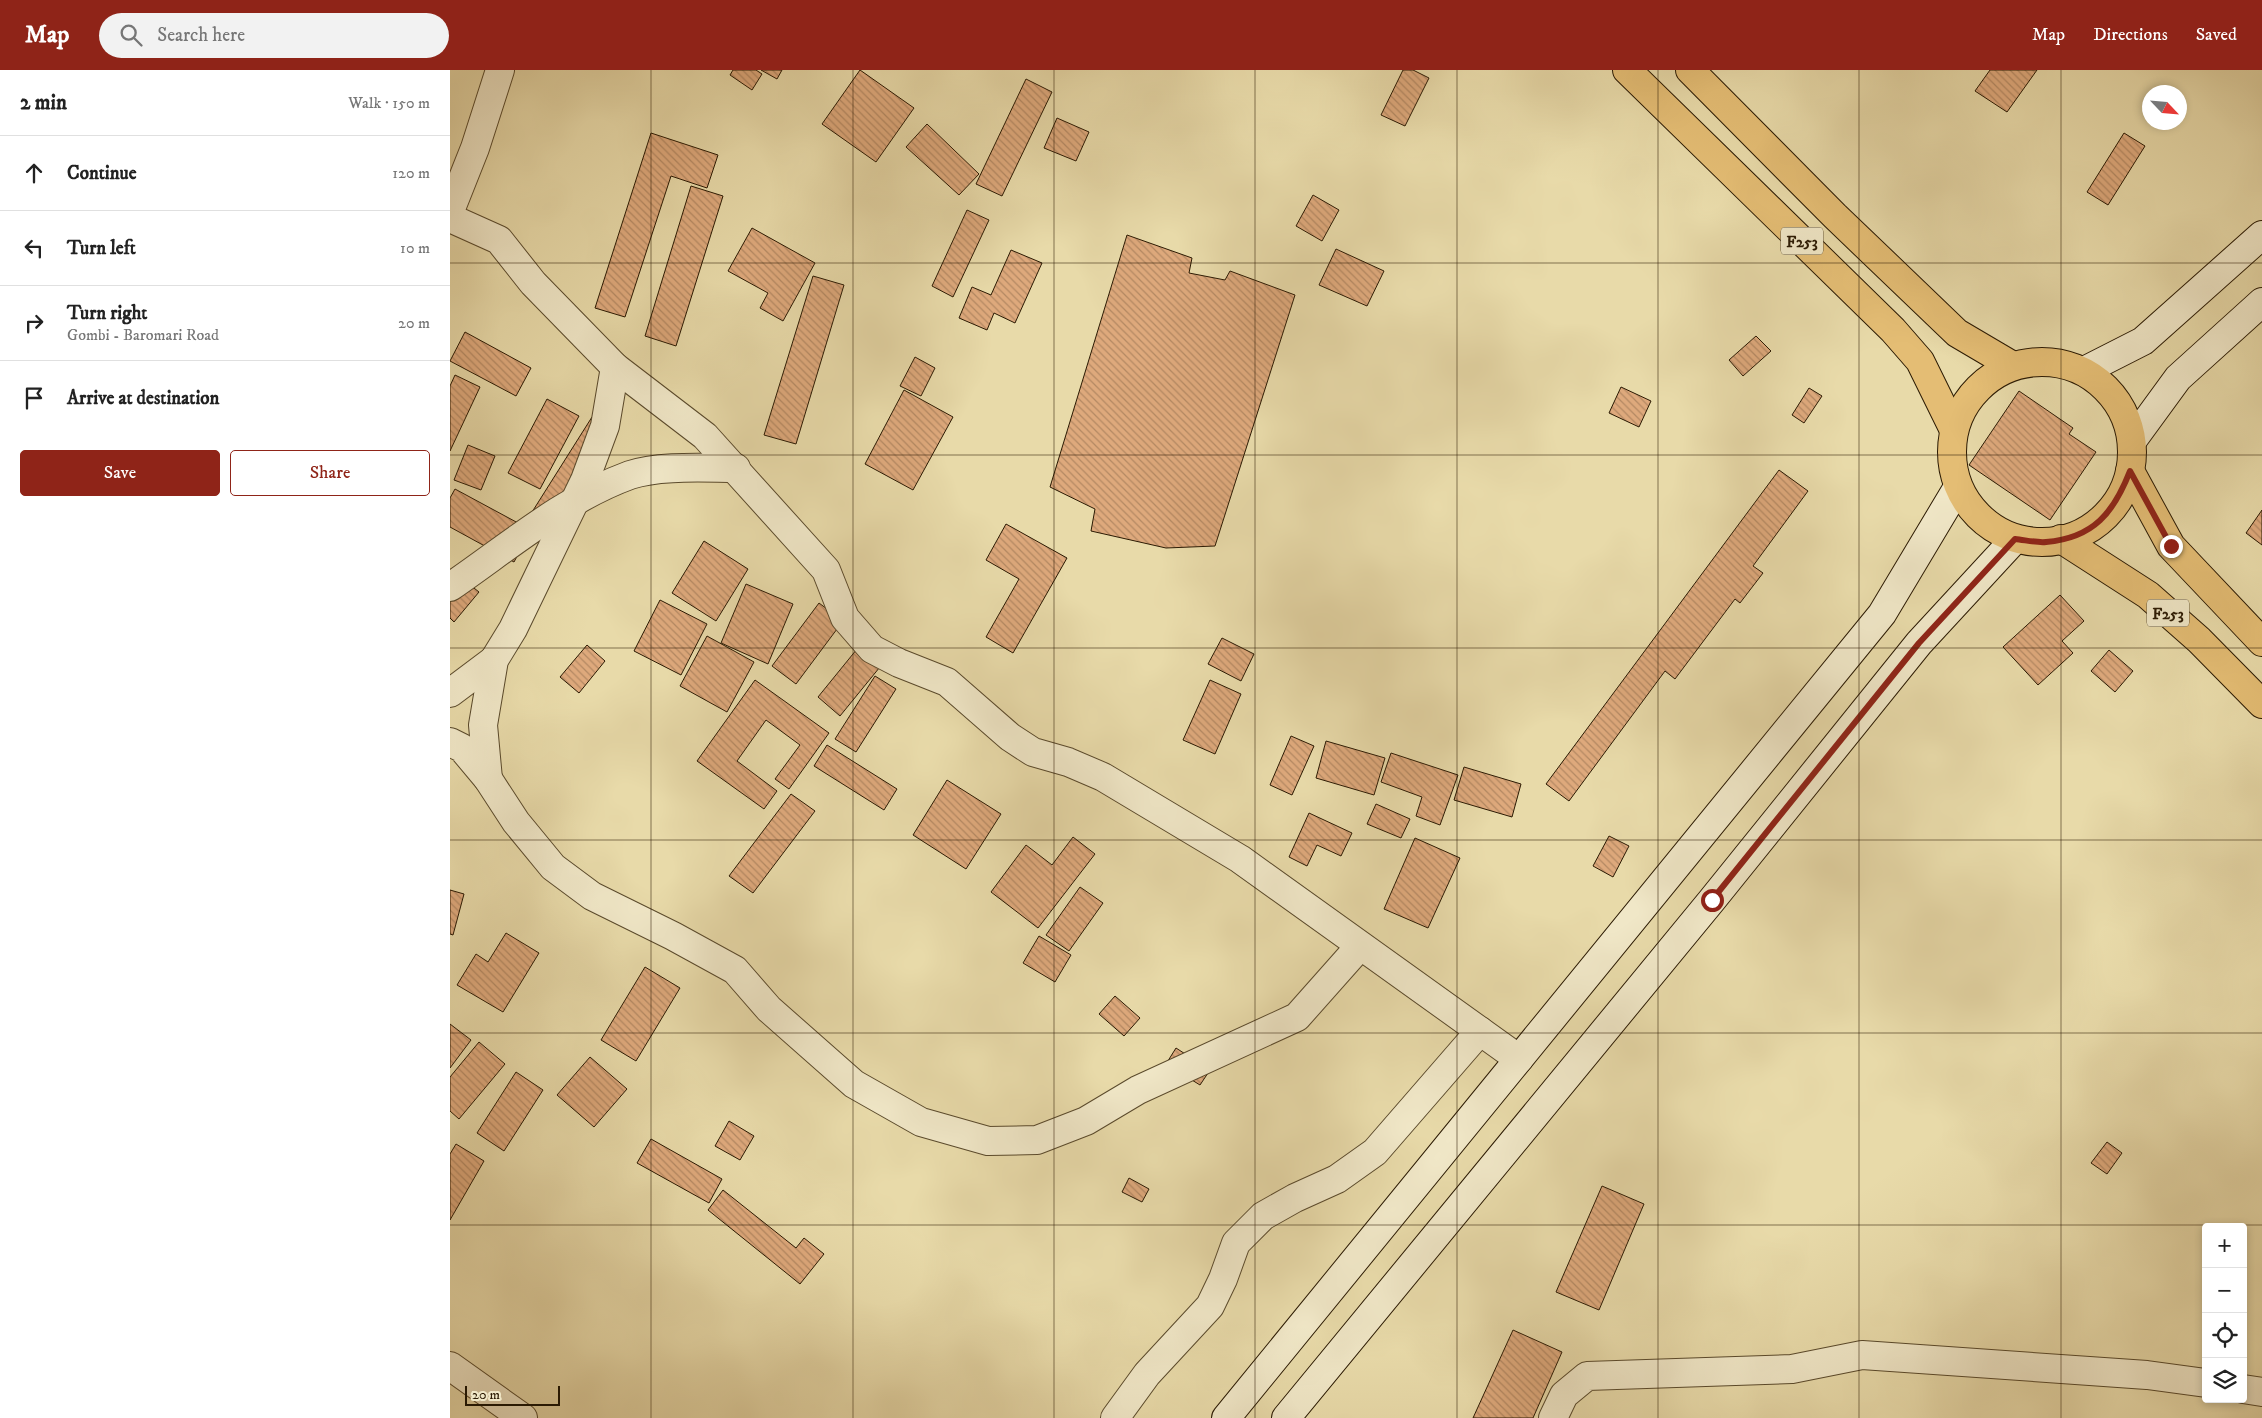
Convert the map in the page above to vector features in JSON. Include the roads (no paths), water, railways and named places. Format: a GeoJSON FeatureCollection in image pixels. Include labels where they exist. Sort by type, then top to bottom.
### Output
{"type":"FeatureCollection","features":[{"type":"Feature","properties":{"kind":"main road","name":"F253"},"geometry":{"type":"LineString","coordinates":[[1627,70],[1893,330],[1920,362],[1931,380],[1954,430]]}},
{"type":"Feature","properties":{"kind":"main road","name":"F253"},"geometry":{"type":"LineString","coordinates":[[1690,70],[1835,216],[1957,333],[2013,366]]}},
{"type":"Feature","properties":{"kind":"main road","name":"F253"},"geometry":{"type":"LineString","coordinates":[[2037,361],[2061,363],[2084,371],[2108,388],[2124,413],[2132,441],[2130,471],[2119,499],[2100,522],[2074,537],[2045,543],[2015,539],[1991,527],[1972,509],[1958,486],[1952,458],[1954,430],[1966,402],[1987,380],[2013,366],[2037,361]]}},
{"type":"Feature","properties":{"kind":"main road","name":"F253"},"geometry":{"type":"LineString","coordinates":[[2130,471],[2171,546],[2262,642]]}},
{"type":"Feature","properties":{"kind":"main road","name":"F253"},"geometry":{"type":"LineString","coordinates":[[2062,539],[2148,595],[2199,640],[2262,704]]}},
{"type":"Feature","properties":{"kind":"street"},"geometry":{"type":"LineString","coordinates":[[450,211],[475,148],[500,70]]}},
{"type":"Feature","properties":{"kind":"street"},"geometry":{"type":"LineString","coordinates":[[450,218],[499,240],[533,283],[615,367],[705,436],[736,468],[826,570],[845,618],[872,649],[899,663],[947,682],[1010,737],[1033,752],[1068,762],[1103,777],[1240,859],[1519,1059]]}},
{"type":"Feature","properties":{"kind":"street"},"geometry":{"type":"LineString","coordinates":[[2084,371],[2143,342],[2262,235]]}},
{"type":"Feature","properties":{"kind":"street"},"geometry":{"type":"LineString","coordinates":[[2132,441],[2178,378],[2262,302]]}},
{"type":"Feature","properties":{"kind":"street"},"geometry":{"type":"LineString","coordinates":[[488,779],[483,725],[494,660],[513,629],[575,500],[605,426],[615,367]]}},
{"type":"Feature","properties":{"kind":"street"},"geometry":{"type":"LineString","coordinates":[[450,588],[575,500],[632,475],[679,468],[736,468]]}},
{"type":"Feature","properties":{"kind":"street"},"geometry":{"type":"LineString","coordinates":[[1226,1418],[1882,614],[1958,486]]}},
{"type":"Feature","properties":{"kind":"street"},"geometry":{"type":"LineString","coordinates":[[1286,1418],[1712,900],[1919,643],[2015,539]]}},
{"type":"Feature","properties":{"kind":"street"},"geometry":{"type":"LineString","coordinates":[[450,692],[494,660]]}},
{"type":"Feature","properties":{"kind":"street"},"geometry":{"type":"LineString","coordinates":[[450,742],[462,748],[488,779],[516,822],[553,867],[592,896],[673,936],[735,970],[769,1009],[854,1084],[921,1122],[988,1141],[1037,1140],[1086,1121],[1138,1090],[1297,1017],[1360,946]]}},
{"type":"Feature","properties":{"kind":"street"},"geometry":{"type":"LineString","coordinates":[[1115,1418],[1147,1374],[1210,1306],[1223,1279],[1236,1242],[1263,1216],[1295,1198],[1337,1179],[1375,1152],[1480,1031]]}},
{"type":"Feature","properties":{"kind":"street"},"geometry":{"type":"LineString","coordinates":[[1553,1418],[1564,1395],[1587,1376],[1792,1369],[1862,1356],[2148,1375],[2202,1382]]}},
{"type":"Feature","properties":{"kind":"street"},"geometry":{"type":"LineString","coordinates":[[450,1366],[524,1418]]}},
{"type":"Feature","properties":{"kind":"street"},"geometry":{"type":"LineString","coordinates":[[2247,1390],[2262,1392]]}}]}
